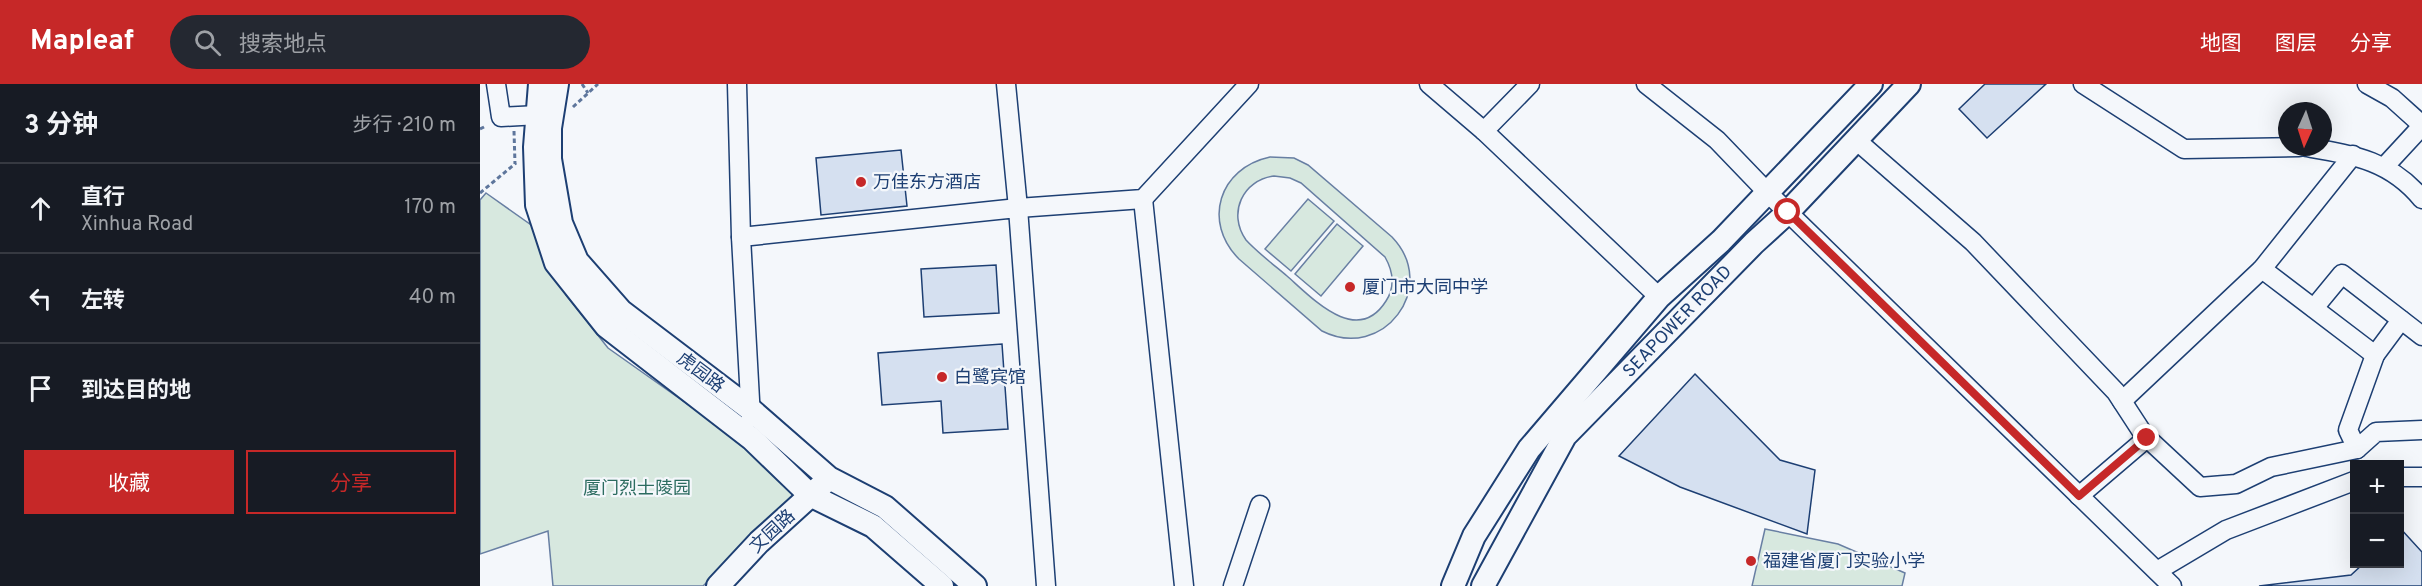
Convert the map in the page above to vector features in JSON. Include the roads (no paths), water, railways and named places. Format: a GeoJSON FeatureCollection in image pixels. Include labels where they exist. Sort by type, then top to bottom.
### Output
{"type":"FeatureCollection","features":[{"type":"Feature","properties":{"kind":"main road","name":"虎园路"},"geometry":{"type":"LineString","coordinates":[[540,84],[535,147],[537,205],[556,263],[606,326],[752,439],[810,495],[873,526],[942,586]]}},
{"type":"Feature","properties":{"kind":"main road","name":"虎园路"},"geometry":{"type":"LineString","coordinates":[[557,84],[550,129],[550,159],[561,223],[577,261],[621,311],[750,410],[829,478],[885,507],[975,586]]}},
{"type":"Feature","properties":{"kind":"main road","name":"SEAPOWER ROAD"},"geometry":{"type":"LineString","coordinates":[[1453,586],[1474,536],[1529,449],[1659,297],[1721,241],[1871,84]]}},
{"type":"Feature","properties":{"kind":"main road","name":"SEAPOWER ROAD"},"geometry":{"type":"LineString","coordinates":[[1483,586],[1565,436],[1754,243],[1788,212],[1909,84]]}},
{"type":"Feature","properties":{"kind":"main road","name":"文园路"},"geometry":{"type":"LineString","coordinates":[[718,586],[759,542],[829,478]]}},
{"type":"Feature","properties":{"kind":"street"},"geometry":{"type":"LineString","coordinates":[[496,84],[501,117],[539,115]]}},
{"type":"Feature","properties":{"kind":"street"},"geometry":{"type":"LineString","coordinates":[[738,84],[741,237],[752,439]]}},
{"type":"Feature","properties":{"kind":"street"},"geometry":{"type":"LineString","coordinates":[[1006,84],[1018,208],[1046,586]]}},
{"type":"Feature","properties":{"kind":"street"},"geometry":{"type":"LineString","coordinates":[[741,237],[1018,208],[1143,199],[1249,84]]}},
{"type":"Feature","properties":{"kind":"street"},"geometry":{"type":"LineString","coordinates":[[1429,84],[1484,131],[1659,297]]}},
{"type":"Feature","properties":{"kind":"street"},"geometry":{"type":"LineString","coordinates":[[1484,131],[1530,84]]}},
{"type":"Feature","properties":{"kind":"street"},"geometry":{"type":"LineString","coordinates":[[1646,84],[1716,140],[2172,586]]}},
{"type":"Feature","properties":{"kind":"street"},"geometry":{"type":"LineString","coordinates":[[2083,84],[2184,149],[2278,147]]}},
{"type":"Feature","properties":{"kind":"street"},"geometry":{"type":"LineString","coordinates":[[2367,84],[2391,98],[2422,125],[2385,166]]}},
{"type":"Feature","properties":{"kind":"street"},"geometry":{"type":"LineString","coordinates":[[1856,140],[1973,242],[2116,392],[2147,438],[2200,487],[2236,484],[2271,467],[2357,448],[2376,432],[2422,430]]}},
{"type":"Feature","properties":{"kind":"street"},"geometry":{"type":"LineString","coordinates":[[2332,151],[2353,155],[2385,166],[2411,185],[2422,199]]}},
{"type":"Feature","properties":{"kind":"street"},"geometry":{"type":"LineString","coordinates":[[2122,401],[2262,269],[2353,155]]}},
{"type":"Feature","properties":{"kind":"street"},"geometry":{"type":"LineString","coordinates":[[1143,199],[1184,586]]}},
{"type":"Feature","properties":{"kind":"street"},"geometry":{"type":"LineString","coordinates":[[2262,269],[2375,355]]}},
{"type":"Feature","properties":{"kind":"street"},"geometry":{"type":"LineString","coordinates":[[2314,308],[2342,274],[2422,336]]}},
{"type":"Feature","properties":{"kind":"street"},"geometry":{"type":"LineString","coordinates":[[2357,448],[2348,430],[2375,355],[2401,320]]}},
{"type":"Feature","properties":{"kind":"street"},"geometry":{"type":"LineString","coordinates":[[2079,496],[2147,438]]}},
{"type":"Feature","properties":{"kind":"street"},"geometry":{"type":"LineString","coordinates":[[2404,477],[2422,477]]}},
{"type":"Feature","properties":{"kind":"street"},"geometry":{"type":"LineString","coordinates":[[2157,571],[2226,530],[2350,483]]}},
{"type":"Feature","properties":{"kind":"street"},"geometry":{"type":"LineString","coordinates":[[1233,586],[1260,505]]}},
{"type":"Feature","properties":{"kind":"place","name":"万佳东方酒店"},"geometry":{"type":"Point","coordinates":[861,182]}},
{"type":"Feature","properties":{"kind":"place","name":"厦门市大同中学"},"geometry":{"type":"Point","coordinates":[1350,287]}},
{"type":"Feature","properties":{"kind":"place","name":"白鹭宾馆"},"geometry":{"type":"Point","coordinates":[942,377]}},
{"type":"Feature","properties":{"kind":"place","name":"福建省厦门实验小学"},"geometry":{"type":"Point","coordinates":[1751,561]}},
{"type":"Feature","properties":{"kind":"park label","name":"厦门烈士陵园"},"geometry":{"type":"Point","coordinates":[637,488]}}]}
